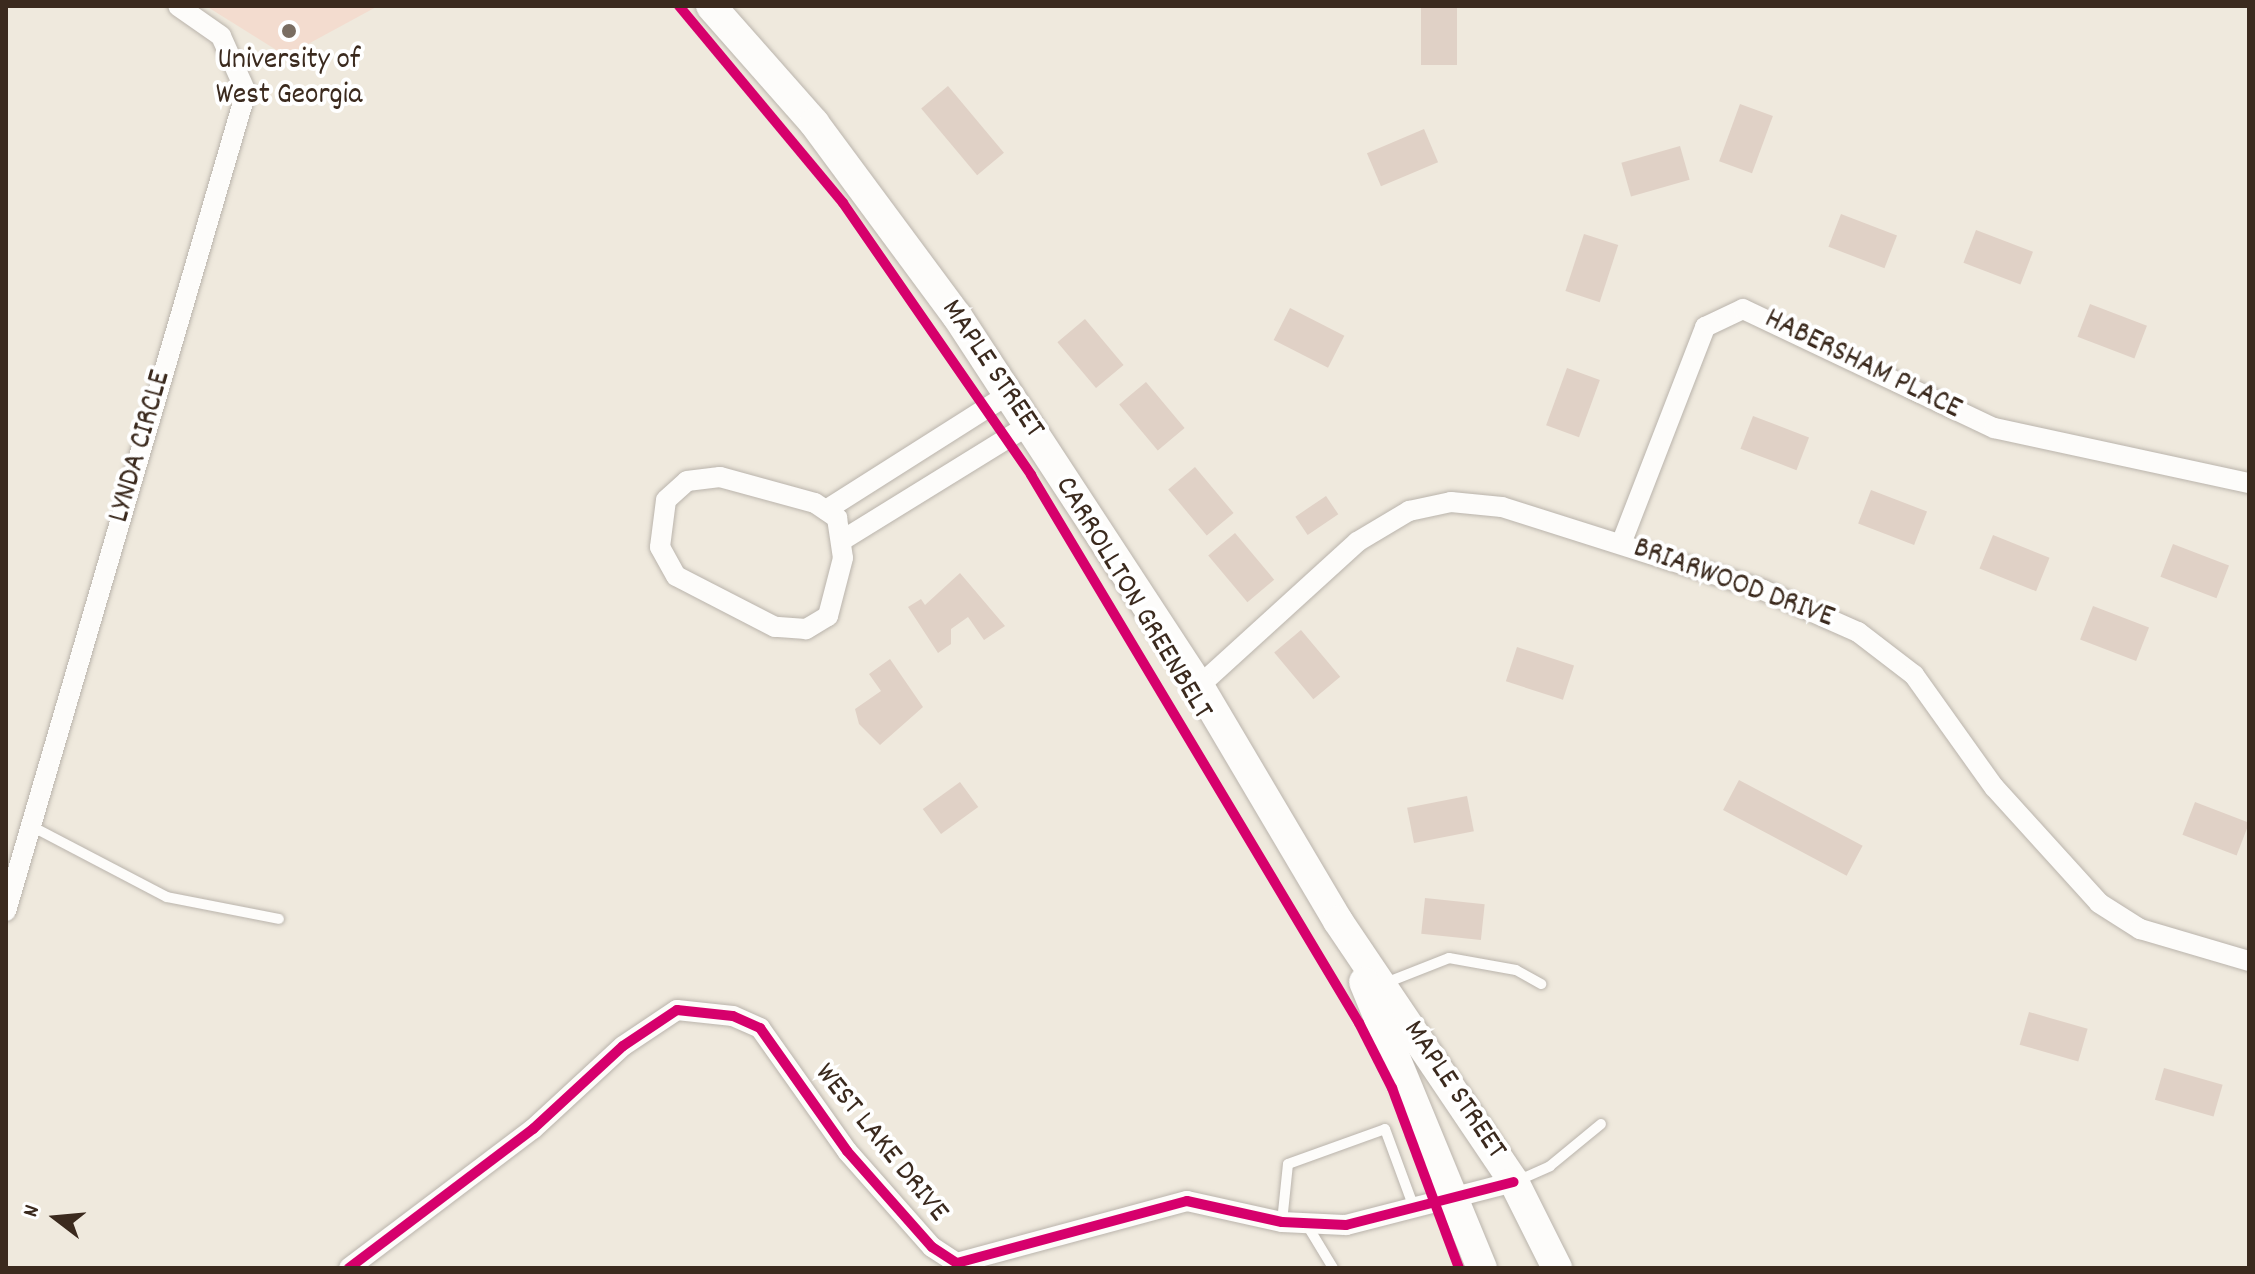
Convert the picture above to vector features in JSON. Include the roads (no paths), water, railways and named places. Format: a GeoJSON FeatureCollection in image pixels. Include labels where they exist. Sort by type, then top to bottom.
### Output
{"type":"FeatureCollection","features":[{"type":"Feature","properties":{"kind":"main road","name":"MAPLE STREET"},"geometry":{"type":"LineString","coordinates":[[711,6],[814,123],[1009,394],[1199,686],[1338,921],[1514,1182],[1557,1268]]}},
{"type":"Feature","properties":{"kind":"main road","name":"MAPLE STREET"},"geometry":{"type":"LineString","coordinates":[[1338,921],[1456,1199],[1482,1268]]}},
{"type":"Feature","properties":{"kind":"street","name":"LYNDA CIRCLE"},"geometry":{"type":"LineString","coordinates":[[6,911],[246,92],[240,65],[221,36],[178,6]]}},
{"type":"Feature","properties":{"kind":"street","name":"HABERSHAM PLACE"},"geometry":{"type":"LineString","coordinates":[[1621,544],[1705,327],[1743,309],[1994,428],[2249,483]]}},
{"type":"Feature","properties":{"kind":"street"},"geometry":{"type":"LineString","coordinates":[[826,510],[1009,394]]}},
{"type":"Feature","properties":{"kind":"street"},"geometry":{"type":"LineString","coordinates":[[841,541],[1029,425]]}},
{"type":"Feature","properties":{"kind":"street"},"geometry":{"type":"LineString","coordinates":[[704,477],[826,510],[837,518],[841,541],[835,603],[815,624],[792,630],[688,587],[660,547],[666,500],[704,477]]}},
{"type":"Feature","properties":{"kind":"street","name":"BRIARWOOD DRIVE"},"geometry":{"type":"LineString","coordinates":[[1199,686],[1357,542],[1409,511],[1451,502],[1502,507],[1763,590],[1858,632],[1914,675],[1994,787],[2099,903],[2140,929],[2249,961]]}},
{"type":"Feature","properties":{"kind":"street","name":"WEST LAKE DRIVE"},"geometry":{"type":"LineString","coordinates":[[349,1268],[533,1129],[623,1046],[677,1010],[707,1010],[760,1028],[847,1151],[932,1247],[957,1263],[1187,1201],[1282,1222],[1346,1225],[1514,1182]]}},
{"type":"Feature","properties":{"kind":"lane"},"geometry":{"type":"LineString","coordinates":[[31,826],[167,897],[279,919]]}},
{"type":"Feature","properties":{"kind":"lane"},"geometry":{"type":"LineString","coordinates":[[1381,985],[1449,958],[1516,970],[1541,984]]}},
{"type":"Feature","properties":{"kind":"lane"},"geometry":{"type":"LineString","coordinates":[[1514,1182],[1550,1166],[1601,1124]]}},
{"type":"Feature","properties":{"kind":"lane"},"geometry":{"type":"LineString","coordinates":[[1282,1222],[1288,1164],[1385,1129],[1414,1209]]}},
{"type":"Feature","properties":{"kind":"lane"},"geometry":{"type":"LineString","coordinates":[[1306,1223],[1333,1268]]}},
{"type":"Feature","properties":{"kind":"place","name":"University of West Georgia"},"geometry":{"type":"Point","coordinates":[289,31]}}]}
